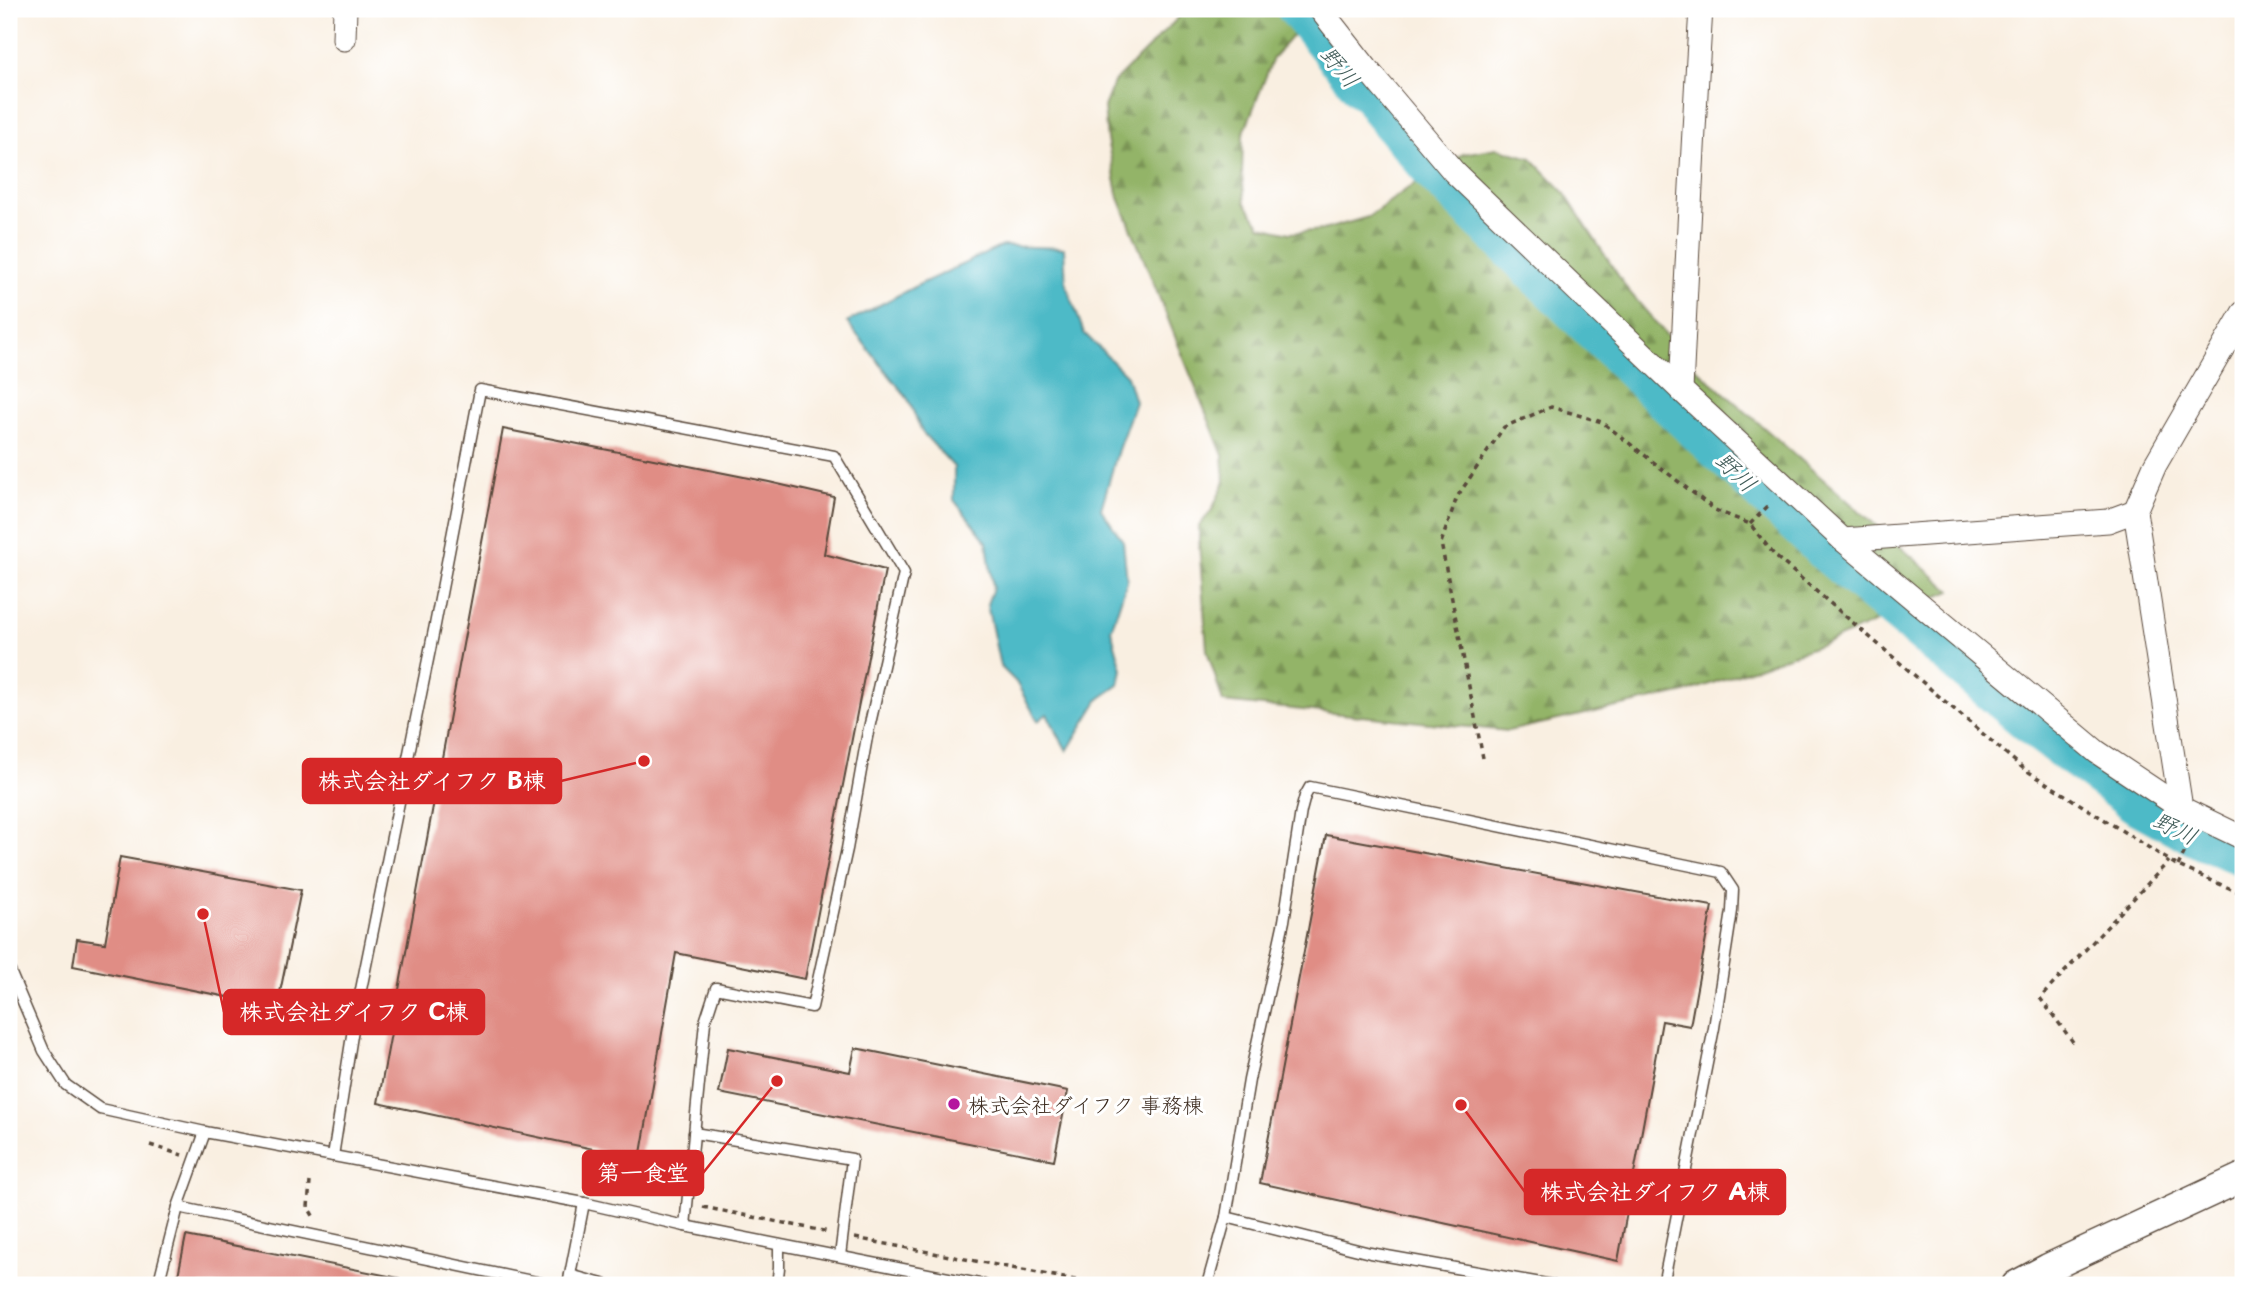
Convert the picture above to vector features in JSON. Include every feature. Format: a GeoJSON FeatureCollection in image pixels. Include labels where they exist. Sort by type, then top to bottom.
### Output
{"type":"FeatureCollection","features":[{"type":"Feature","properties":{"kind":"street"},"geometry":{"type":"LineString","coordinates":[[344,39],[345,9]]}},
{"type":"Feature","properties":{"kind":"street"},"geometry":{"type":"LineString","coordinates":[[1320,9],[1454,172],[1681,390],[1843,540],[2097,752],[2191,813],[2243,838]]}},
{"type":"Feature","properties":{"kind":"street"},"geometry":{"type":"LineString","coordinates":[[1681,390],[1694,168],[1695,80],[1701,9]]}},
{"type":"Feature","properties":{"kind":"street"},"geometry":{"type":"LineString","coordinates":[[2191,813],[2135,511],[2155,465],[2243,313]]}},
{"type":"Feature","properties":{"kind":"street"},"geometry":{"type":"LineString","coordinates":[[1843,540],[2108,521],[2135,511]]}},
{"type":"Feature","properties":{"kind":"street"},"geometry":{"type":"LineString","coordinates":[[2016,1285],[2243,1177]]}},
{"type":"Feature","properties":{"kind":"lane"},"geometry":{"type":"LineString","coordinates":[[333,1156],[355,1018],[436,625],[480,390],[834,456],[904,573],[867,737],[847,849],[812,1007],[716,988],[705,1022],[685,1226]]}},
{"type":"Feature","properties":{"kind":"lane"},"geometry":{"type":"LineString","coordinates":[[1207,1285],[1226,1217],[1249,1080],[1284,921],[1301,811],[1310,787],[1721,872],[1733,890],[1732,911],[1714,1028],[1663,1285]]}},
{"type":"Feature","properties":{"kind":"lane"},"geometry":{"type":"LineString","coordinates":[[9,969],[44,1051],[66,1085],[100,1109],[205,1132],[583,1203],[984,1285]]}},
{"type":"Feature","properties":{"kind":"lane"},"geometry":{"type":"LineString","coordinates":[[158,1285],[178,1207],[205,1132]]}},
{"type":"Feature","properties":{"kind":"lane"},"geometry":{"type":"LineString","coordinates":[[694,1133],[852,1159],[840,1256]]}},
{"type":"Feature","properties":{"kind":"lane"},"geometry":{"type":"LineString","coordinates":[[583,1203],[569,1280],[606,1285]]}},
{"type":"Feature","properties":{"kind":"lane"},"geometry":{"type":"LineString","coordinates":[[178,1207],[551,1285]]}},
{"type":"Feature","properties":{"kind":"lane"},"geometry":{"type":"LineString","coordinates":[[1226,1217],[1370,1253],[1552,1285]]}},
{"type":"Feature","properties":{"kind":"lane"},"geometry":{"type":"LineString","coordinates":[[777,1285],[779,1245]]}},
{"type":"Feature","properties":{"kind":"path"},"geometry":{"type":"LineString","coordinates":[[1483,758],[1441,543],[1457,498],[1504,427],[1551,407],[1602,422],[1715,510],[1750,524],[1775,556],[2024,769],[2169,861],[2243,894]]}},
{"type":"Feature","properties":{"kind":"path"},"geometry":{"type":"LineString","coordinates":[[1750,524],[1786,487]]}},
{"type":"Feature","properties":{"kind":"path"},"geometry":{"type":"LineString","coordinates":[[2178,866],[2191,813]]}},
{"type":"Feature","properties":{"kind":"path"},"geometry":{"type":"LineString","coordinates":[[2073,1042],[2040,998],[2169,861]]}},
{"type":"Feature","properties":{"kind":"path"},"geometry":{"type":"LineString","coordinates":[[150,1145],[182,1155]]}},
{"type":"Feature","properties":{"kind":"path"},"geometry":{"type":"LineString","coordinates":[[308,1208],[310,1182]]}},
{"type":"Feature","properties":{"kind":"path"},"geometry":{"type":"LineString","coordinates":[[702,1207],[831,1233]]}},
{"type":"Feature","properties":{"kind":"path"},"geometry":{"type":"LineString","coordinates":[[854,1238],[1101,1285]]}},
{"type":"Feature","properties":{"kind":"green space"},"geometry":{"type":"Polygon","coordinates":[[[1187,9],[1312,9],[1312,13],[1273,58],[1243,135],[1242,174],[1245,203],[1261,226],[1290,233],[1323,230],[1368,217],[1463,154],[1496,148],[1531,158],[1563,191],[1627,289],[1691,364],[1951,591],[1831,641],[1690,691],[1508,731],[1223,702],[1207,650],[1199,526],[1212,510],[1225,481],[1223,455],[1119,198],[1107,140],[1104,107],[1114,82],[1187,9]]]}},
{"type":"Feature","properties":{"kind":"water"},"geometry":{"type":"Polygon","coordinates":[[[1002,246],[1064,248],[1066,284],[1084,333],[1127,376],[1135,402],[1101,509],[1123,541],[1127,581],[1111,630],[1122,669],[1119,685],[1099,699],[1067,751],[1047,714],[1038,721],[1016,682],[1000,666],[987,604],[993,588],[987,542],[954,500],[954,467],[922,432],[908,399],[847,322],[1002,246]]]}},
{"type":"Feature","properties":{"kind":"building"},"geometry":{"type":"Polygon","coordinates":[[[503,429],[834,497],[824,554],[885,570],[805,979],[676,953],[640,1159],[378,1103],[503,429]]]}},
{"type":"Feature","properties":{"kind":"building"},"geometry":{"type":"Polygon","coordinates":[[[1326,835],[1712,906],[1690,1026],[1662,1021],[1618,1261],[1260,1183],[1326,835]]]}},
{"type":"Feature","properties":{"kind":"building"},"geometry":{"type":"Polygon","coordinates":[[[120,857],[301,890],[277,1007],[73,966],[77,939],[105,943],[120,857]]]}},
{"type":"Feature","properties":{"kind":"building","name":"株式会社ダイフク 事務棟"},"geometry":{"type":"Polygon","coordinates":[[[728,1048],[850,1072],[855,1048],[1068,1091],[1054,1160],[719,1093],[728,1048]]]}},
{"type":"Feature","properties":{"kind":"building"},"geometry":{"type":"Polygon","coordinates":[[[186,1236],[399,1278],[398,1285],[176,1285],[186,1236]]]}},
{"type":"Feature","properties":{"kind":"waterway","name":"野川"},"geometry":{"type":"LineString","coordinates":[[1294,9],[1433,176],[1662,402],[1823,553],[2043,738],[2133,805],[2203,843],[2243,859]]}},
{"type":"Feature","properties":{"kind":"place","name":"株式会社ダイフク B棟"},"geometry":{"type":"Point","coordinates":[644,761]}},
{"type":"Feature","properties":{"kind":"place","name":"株式会社ダイフク C棟"},"geometry":{"type":"Point","coordinates":[203,914]}},
{"type":"Feature","properties":{"kind":"place","name":"第一食堂"},"geometry":{"type":"Point","coordinates":[777,1081]}},
{"type":"Feature","properties":{"kind":"place","name":"株式会社ダイフク 事務棟"},"geometry":{"type":"Point","coordinates":[954,1104]}},
{"type":"Feature","properties":{"kind":"place","name":"株式会社ダイフク A棟"},"geometry":{"type":"Point","coordinates":[1461,1105]}}]}
